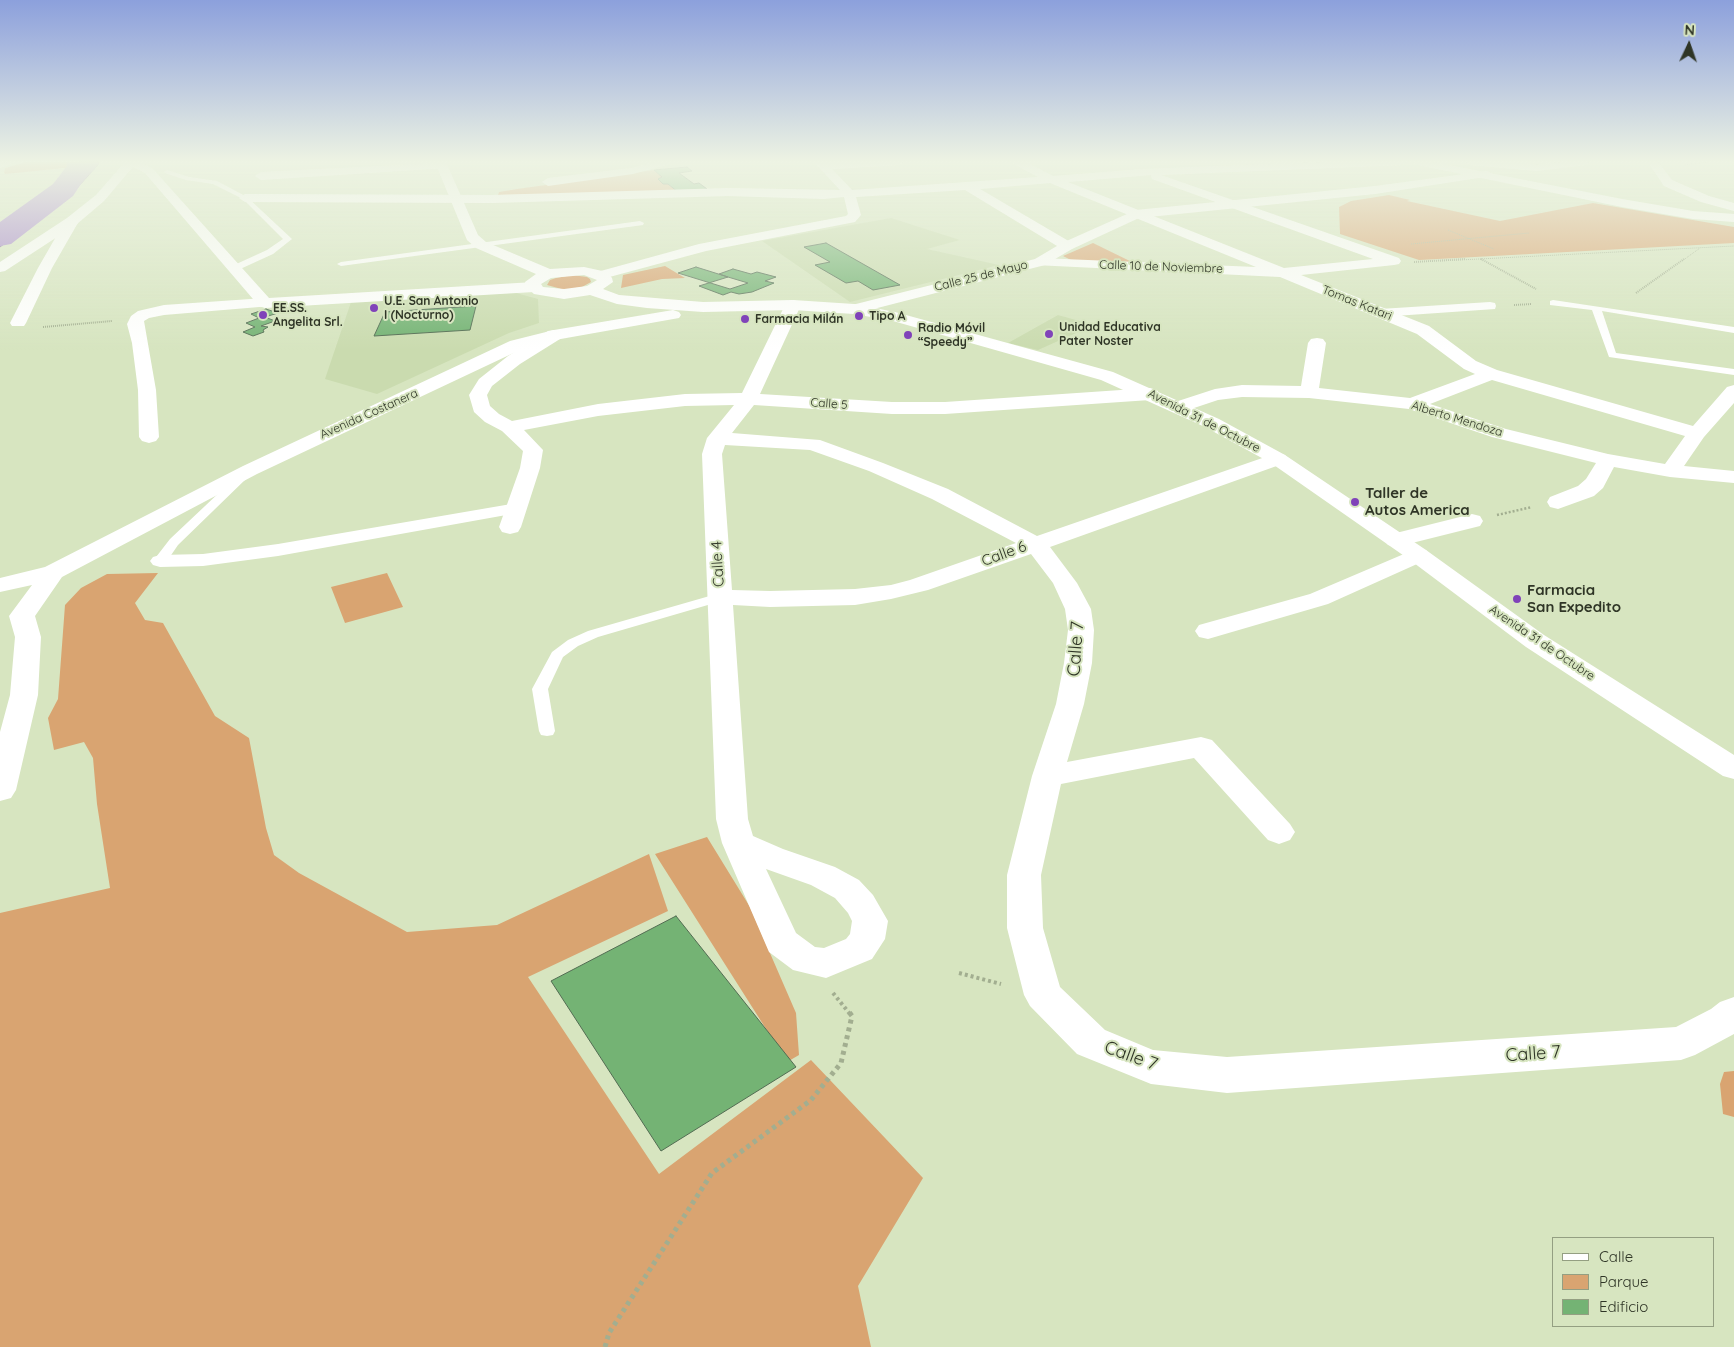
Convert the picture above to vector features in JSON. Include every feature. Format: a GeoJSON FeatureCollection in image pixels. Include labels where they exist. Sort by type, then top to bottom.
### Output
{"type":"FeatureCollection","features":[{"type":"Feature","properties":{"kind":"street"},"geometry":{"type":"LineString","coordinates":[[0,268],[66,225]]}},
{"type":"Feature","properties":{"kind":"street"},"geometry":{"type":"LineString","coordinates":[[18,323],[45,268],[70,225]]}},
{"type":"Feature","properties":{"kind":"street"},"geometry":{"type":"LineString","coordinates":[[198,225],[264,303]]}},
{"type":"Feature","properties":{"kind":"street","name":"Avenida 31 de Octubre"},"geometry":{"type":"LineString","coordinates":[[466,225],[472,237],[481,245],[548,274],[584,270],[617,299],[647,303],[703,306],[792,306],[854,309],[895,317],[1078,366],[1150,394],[1212,423],[1278,459],[1418,554],[1535,641],[1734,769]]}},
{"type":"Feature","properties":{"kind":"street"},"geometry":{"type":"LineString","coordinates":[[596,282],[696,249],[826,225]]}},
{"type":"Feature","properties":{"kind":"street"},"geometry":{"type":"LineString","coordinates":[[1032,225],[1067,246]]}},
{"type":"Feature","properties":{"kind":"street","name":"Calle 25 de Mayo"},"geometry":{"type":"LineString","coordinates":[[854,309],[1040,262],[1067,246],[1113,225]]}},
{"type":"Feature","properties":{"kind":"street","name":"Tomas Katari"},"geometry":{"type":"LineString","coordinates":[[1163,225],[1423,330],[1470,365],[1491,374],[1697,433]]}},
{"type":"Feature","properties":{"kind":"street"},"geometry":{"type":"LineString","coordinates":[[1294,225],[1394,261]]}},
{"type":"Feature","properties":{"kind":"street"},"geometry":{"type":"LineString","coordinates":[[1282,273],[1394,261]]}},
{"type":"Feature","properties":{"kind":"street","name":"Calle 10 de Noviembre"},"geometry":{"type":"LineString","coordinates":[[1040,262],[1282,273]]}},
{"type":"Feature","properties":{"kind":"street"},"geometry":{"type":"LineString","coordinates":[[534,287],[533,282],[548,274]]}},
{"type":"Feature","properties":{"kind":"street","name":"Avenida 31 de Octubre"},"geometry":{"type":"LineString","coordinates":[[137,319],[144,314],[164,310],[534,287],[545,292],[564,294],[596,282]]}},
{"type":"Feature","properties":{"kind":"street","name":"Avenida Costanera"},"geometry":{"type":"LineString","coordinates":[[53,572],[250,470],[507,348],[554,335],[683,314],[703,306]]}},
{"type":"Feature","properties":{"kind":"street","name":"Calle 4"},"geometry":{"type":"LineString","coordinates":[[792,306],[749,399],[717,438],[712,454],[732,819],[738,843],[782,942],[806,960]]}},
{"type":"Feature","properties":{"kind":"street"},"geometry":{"type":"LineString","coordinates":[[1380,313],[1490,306]]}},
{"type":"Feature","properties":{"kind":"street"},"geometry":{"type":"LineString","coordinates":[[137,319],[135,324],[141,343],[147,390],[148,438]]}},
{"type":"Feature","properties":{"kind":"street"},"geometry":{"type":"LineString","coordinates":[[160,561],[203,560],[513,518],[530,468],[533,450],[509,427],[492,418],[481,408],[478,395],[485,384],[514,360],[554,335]]}},
{"type":"Feature","properties":{"kind":"street"},"geometry":{"type":"LineString","coordinates":[[1309,392],[1317,343]]}},
{"type":"Feature","properties":{"kind":"street"},"geometry":{"type":"LineString","coordinates":[[1412,404],[1491,374]]}},
{"type":"Feature","properties":{"kind":"street","name":"Alberto Mendoza"},"geometry":{"type":"LineString","coordinates":[[1179,407],[1215,394],[1242,391],[1309,392],[1412,404],[1499,433],[1608,460],[1670,471],[1734,478]]}},
{"type":"Feature","properties":{"kind":"street"},"geometry":{"type":"LineString","coordinates":[[1670,471],[1697,433],[1734,391]]}},
{"type":"Feature","properties":{"kind":"street","name":"Calle 5"},"geometry":{"type":"LineString","coordinates":[[509,427],[635,405],[685,400],[749,399],[892,408],[945,408],[1150,394]]}},
{"type":"Feature","properties":{"kind":"street"},"geometry":{"type":"LineString","coordinates":[[717,438],[813,444],[832,450],[940,494],[1034,543]]}},
{"type":"Feature","properties":{"kind":"street","name":"Calle 6"},"geometry":{"type":"LineString","coordinates":[[720,597],[770,599],[856,597],[891,592],[919,585],[1034,543],[1278,459]]}},
{"type":"Feature","properties":{"kind":"street"},"geometry":{"type":"LineString","coordinates":[[1558,502],[1586,491],[1595,483],[1608,460]]}},
{"type":"Feature","properties":{"kind":"street"},"geometry":{"type":"LineString","coordinates":[[1396,540],[1472,521]]}},
{"type":"Feature","properties":{"kind":"street","name":"Calle 7"},"geometry":{"type":"LineString","coordinates":[[1034,543],[1065,584],[1078,610],[1081,630],[1078,663],[1070,704],[1046,776],[1024,875],[1025,928],[1043,996],[1091,1042],[1151,1067],[1227,1075],[1681,1043],[1725,1020],[1734,1013]]}},
{"type":"Feature","properties":{"kind":"street"},"geometry":{"type":"LineString","coordinates":[[1208,631],[1319,599],[1418,554]]}},
{"type":"Feature","properties":{"kind":"street"},"geometry":{"type":"LineString","coordinates":[[0,565],[53,572]]}},
{"type":"Feature","properties":{"kind":"street"},"geometry":{"type":"LineString","coordinates":[[0,585],[53,572]]}},
{"type":"Feature","properties":{"kind":"street"},"geometry":{"type":"LineString","coordinates":[[0,790],[24,694],[28,637],[11,613],[53,572]]}},
{"type":"Feature","properties":{"kind":"street"},"geometry":{"type":"LineString","coordinates":[[1046,776],[1200,746],[1279,832]]}},
{"type":"Feature","properties":{"kind":"street"},"geometry":{"type":"LineString","coordinates":[[738,843],[770,858],[823,876],[847,889],[861,904],[870,921],[867,939],[859,949],[826,963],[806,960]]}},
{"type":"Feature","properties":{"kind":"lane"},"geometry":{"type":"LineString","coordinates":[[235,268],[270,252],[288,239],[273,225]]}},
{"type":"Feature","properties":{"kind":"lane"},"geometry":{"type":"LineString","coordinates":[[341,264],[627,225]]}},
{"type":"Feature","properties":{"kind":"lane"},"geometry":{"type":"LineString","coordinates":[[1553,303],[1734,330]]}},
{"type":"Feature","properties":{"kind":"lane"},"geometry":{"type":"LineString","coordinates":[[1596,308],[1612,355],[1734,372]]}},
{"type":"Feature","properties":{"kind":"lane"},"geometry":{"type":"LineString","coordinates":[[160,561],[174,542],[250,470]]}},
{"type":"Feature","properties":{"kind":"lane"},"geometry":{"type":"LineString","coordinates":[[547,731],[540,689],[557,655],[574,643],[593,634],[720,597]]}},
{"type":"Feature","properties":{"kind":"path"},"geometry":{"type":"LineString","coordinates":[[1448,230],[1494,249]]}},
{"type":"Feature","properties":{"kind":"path"},"geometry":{"type":"LineString","coordinates":[[1409,244],[1529,233]]}},
{"type":"Feature","properties":{"kind":"path"},"geometry":{"type":"LineString","coordinates":[[1394,261],[1423,262],[1734,246]]}},
{"type":"Feature","properties":{"kind":"path"},"geometry":{"type":"LineString","coordinates":[[1634,295],[1700,248]]}},
{"type":"Feature","properties":{"kind":"path"},"geometry":{"type":"LineString","coordinates":[[1480,259],[1526,282],[1553,303]]}},
{"type":"Feature","properties":{"kind":"path"},"geometry":{"type":"LineString","coordinates":[[1490,306],[1553,303]]}},
{"type":"Feature","properties":{"kind":"path"},"geometry":{"type":"LineString","coordinates":[[18,323],[40,328],[137,319]]}},
{"type":"Feature","properties":{"kind":"path"},"geometry":{"type":"LineString","coordinates":[[1472,521],[1558,502]]}},
{"type":"Feature","properties":{"kind":"path"},"geometry":{"type":"LineString","coordinates":[[605,1347],[609,1334],[712,1173],[811,1100],[841,1062],[852,1016],[806,960]]}},
{"type":"Feature","properties":{"kind":"shaded area"},"geometry":{"type":"Polygon","coordinates":[[[16,225],[29,225],[0,247],[0,237],[16,225]]]}},
{"type":"Feature","properties":{"kind":"shaded area"},"geometry":{"type":"Polygon","coordinates":[[[853,225],[913,225],[960,240],[927,249],[999,265],[850,302],[762,241],[853,225]]]}},
{"type":"Feature","properties":{"kind":"shaded area"},"geometry":{"type":"Polygon","coordinates":[[[509,291],[538,299],[539,323],[509,333],[377,394],[325,379],[351,302],[509,291]]]}},
{"type":"Feature","properties":{"kind":"shaded area","name":"Unidad Educativa Pater Noster"},"geometry":{"type":"Polygon","coordinates":[[[1058,315],[1094,325],[1038,350],[1008,343],[1058,315]]]}},
{"type":"Feature","properties":{"kind":"green space"},"geometry":{"type":"Polygon","coordinates":[[[1340,225],[1721,225],[1734,227],[1734,243],[1419,260],[1340,234],[1340,225]]]}},
{"type":"Feature","properties":{"kind":"green space"},"geometry":{"type":"Polygon","coordinates":[[[1093,243],[1136,264],[1073,261],[1063,256],[1093,243]]]}},
{"type":"Feature","properties":{"kind":"green space"},"geometry":{"type":"Polygon","coordinates":[[[665,266],[685,278],[662,279],[621,288],[623,275],[665,266]]]}},
{"type":"Feature","properties":{"kind":"green space"},"geometry":{"type":"Polygon","coordinates":[[[572,275],[587,277],[591,282],[582,287],[565,290],[547,285],[550,280],[572,275]]]}},
{"type":"Feature","properties":{"kind":"green space"},"geometry":{"type":"Polygon","coordinates":[[[158,573],[135,603],[145,620],[163,623],[215,716],[249,738],[266,828],[274,855],[299,873],[407,932],[497,925],[649,854],[668,911],[528,977],[659,1174],[811,1060],[923,1178],[858,1286],[871,1347],[0,1347],[0,913],[110,888],[97,804],[93,758],[84,742],[54,750],[48,718],[58,699],[65,605],[81,588],[107,574],[158,573]]]}},
{"type":"Feature","properties":{"kind":"green space"},"geometry":{"type":"Polygon","coordinates":[[[387,573],[403,607],[345,623],[331,587],[387,573]]]}},
{"type":"Feature","properties":{"kind":"green space"},"geometry":{"type":"Polygon","coordinates":[[[707,837],[750,907],[796,1013],[799,1055],[787,1062],[655,854],[707,837]]]}},
{"type":"Feature","properties":{"kind":"green space"},"geometry":{"type":"Polygon","coordinates":[[[1734,1071],[1734,1117],[1723,1114],[1720,1084],[1724,1072],[1734,1071]]]}},
{"type":"Feature","properties":{"kind":"building"},"geometry":{"type":"Polygon","coordinates":[[[826,243],[900,285],[873,290],[858,281],[846,283],[815,265],[830,262],[804,247],[826,243]]]}},
{"type":"Feature","properties":{"kind":"building"},"geometry":{"type":"Polygon","coordinates":[[[696,267],[748,283],[730,289],[678,273],[696,267]]]}},
{"type":"Feature","properties":{"kind":"building"},"geometry":{"type":"Polygon","coordinates":[[[733,269],[751,274],[757,272],[776,277],[765,281],[774,283],[752,292],[739,294],[731,292],[723,295],[699,286],[728,277],[719,274],[733,269]]]}},
{"type":"Feature","properties":{"kind":"building"},"geometry":{"type":"Polygon","coordinates":[[[476,306],[470,330],[374,336],[385,312],[476,306]]]}},
{"type":"Feature","properties":{"kind":"building"},"geometry":{"type":"Polygon","coordinates":[[[266,309],[278,313],[265,317],[275,321],[261,326],[268,327],[263,330],[264,332],[253,336],[243,332],[255,327],[246,323],[259,318],[251,314],[266,309]]]}},
{"type":"Feature","properties":{"kind":"building"},"geometry":{"type":"Polygon","coordinates":[[[676,916],[796,1067],[661,1151],[551,981],[676,916]]]}},
{"type":"Feature","properties":{"kind":"waterway"},"geometry":{"type":"LineString","coordinates":[[0,237],[16,225]]}},
{"type":"Feature","properties":{"kind":"place","name":"U.E. San Antonio I (Nocturno)"},"geometry":{"type":"Point","coordinates":[374,308]}},
{"type":"Feature","properties":{"kind":"place","name":"EE.SS. Angelita Srl."},"geometry":{"type":"Point","coordinates":[263,315]}},
{"type":"Feature","properties":{"kind":"place","name":"Tipo A"},"geometry":{"type":"Point","coordinates":[859,316]}},
{"type":"Feature","properties":{"kind":"place","name":"Farmacia Milán"},"geometry":{"type":"Point","coordinates":[745,319]}},
{"type":"Feature","properties":{"kind":"place","name":"Unidad Educativa Pater Noster"},"geometry":{"type":"Point","coordinates":[1049,334]}},
{"type":"Feature","properties":{"kind":"place","name":"Radio Móvil “Speedy”"},"geometry":{"type":"Point","coordinates":[908,335]}},
{"type":"Feature","properties":{"kind":"place","name":"Taller de Autos America"},"geometry":{"type":"Point","coordinates":[1355,502]}},
{"type":"Feature","properties":{"kind":"place","name":"Farmacia San Expedito"},"geometry":{"type":"Point","coordinates":[1517,599]}}]}
